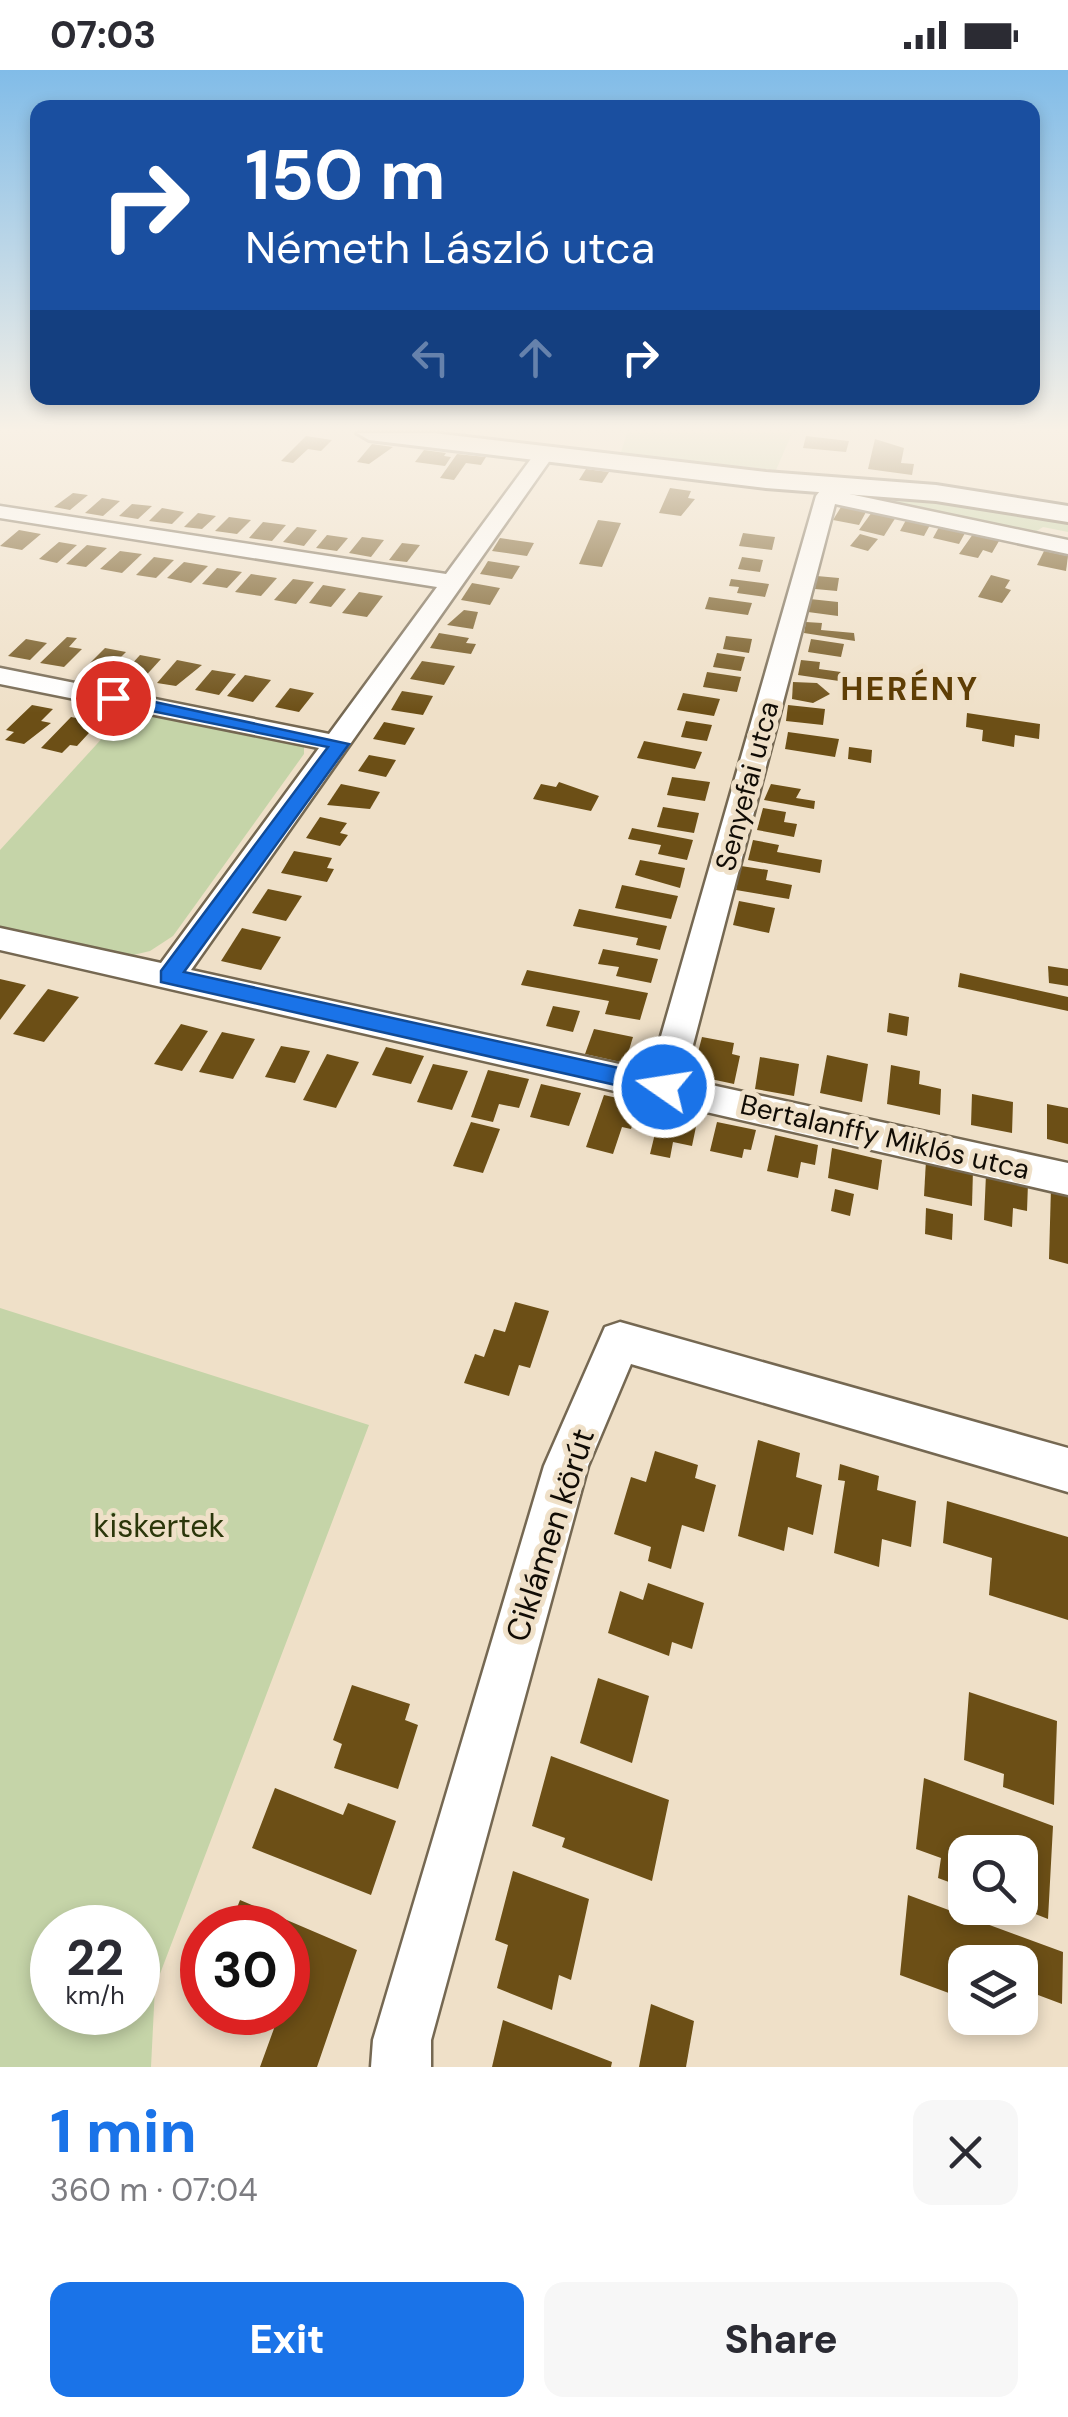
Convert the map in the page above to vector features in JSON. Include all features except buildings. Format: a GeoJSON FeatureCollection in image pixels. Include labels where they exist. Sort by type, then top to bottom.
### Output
{"type":"FeatureCollection","features":[{"type":"Feature","properties":{"kind":"street"},"geometry":{"type":"LineString","coordinates":[[91,526],[450,582]]}},
{"type":"Feature","properties":{"kind":"street"},"geometry":{"type":"LineString","coordinates":[[169,977],[340,744],[491,526]]}},
{"type":"Feature","properties":{"kind":"street","name":"Senyefai utca"},"geometry":{"type":"LineString","coordinates":[[664,1087],[821,526]]}},
{"type":"Feature","properties":{"kind":"street"},"geometry":{"type":"LineString","coordinates":[[980,526],[1068,547]]}},
{"type":"Feature","properties":{"kind":"street"},"geometry":{"type":"LineString","coordinates":[[0,676],[340,744]]}},
{"type":"Feature","properties":{"kind":"street","name":"Bertalanffy Miklós utca"},"geometry":{"type":"LineString","coordinates":[[0,938],[1068,1179]]}},
{"type":"Feature","properties":{"kind":"street","name":"Ciklámen körút"},"geometry":{"type":"LineString","coordinates":[[402,2067],[402,2040],[566,1466],[620,1341],[1068,1470]]}},
{"type":"Feature","properties":{"kind":"green space"},"geometry":{"type":"Polygon","coordinates":[[[983,526],[1068,526],[1068,532],[1043,527],[1029,536],[983,526]]]}},
{"type":"Feature","properties":{"kind":"green space"},"geometry":{"type":"Polygon","coordinates":[[[128,710],[295,743],[304,747],[304,754],[173,936],[150,951],[125,957],[0,927],[0,850],[128,710]]]}},
{"type":"Feature","properties":{"kind":"green space","name":"kiskertek"},"geometry":{"type":"Polygon","coordinates":[[[0,1308],[369,1425],[186,1905],[180,1905],[180,1921],[160,1974],[160,1905],[30,1905],[30,2035],[153,2035],[151,2067],[0,2067],[0,1308]]]}},
{"type":"Feature","properties":{"kind":"district","name":"HERÉNY"},"geometry":{"type":"Point","coordinates":[910,689]}},
{"type":"Feature","properties":{"kind":"route"},"geometry":{"type":"LineString","coordinates":[[113,698],[340,744],[169,977],[664,1087]]}}]}
